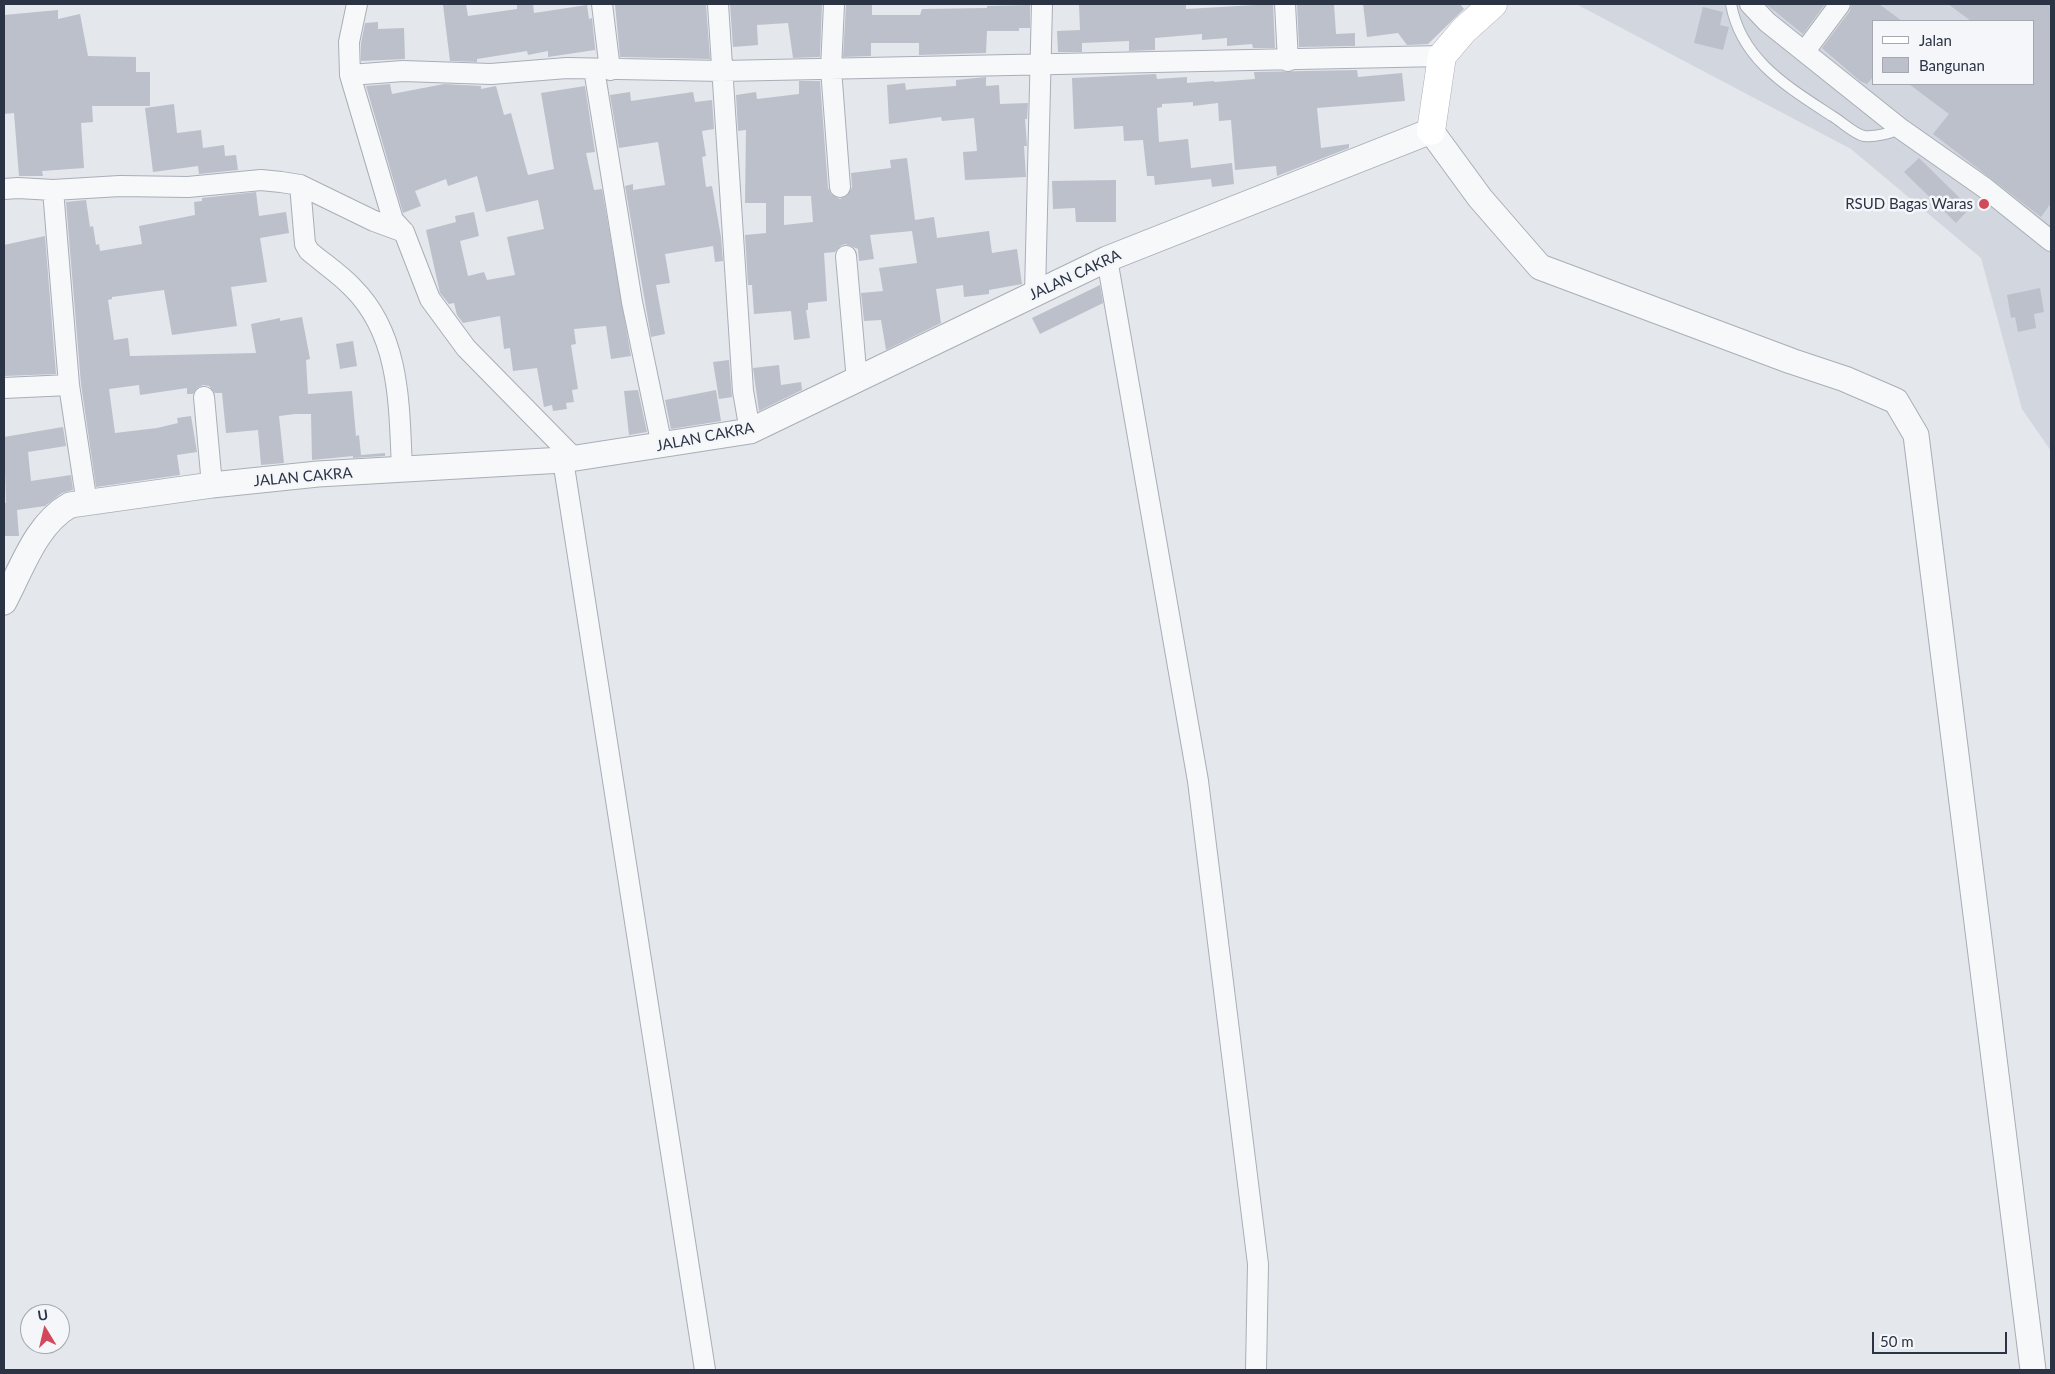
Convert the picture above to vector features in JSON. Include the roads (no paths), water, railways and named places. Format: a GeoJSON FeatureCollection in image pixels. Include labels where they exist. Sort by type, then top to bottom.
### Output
{"type":"FeatureCollection","features":[{"type":"Feature","properties":{"kind":"main road"},"geometry":{"type":"LineString","coordinates":[[1431,131],[1442,56],[1464,30],[1493,4]]}},
{"type":"Feature","properties":{"kind":"street"},"geometry":{"type":"LineString","coordinates":[[357,4],[348,55],[350,75],[393,220],[404,232],[430,298],[466,348],[569,459],[705,1370]]}},
{"type":"Feature","properties":{"kind":"street"},"geometry":{"type":"LineString","coordinates":[[602,4],[602,70],[632,302],[662,446]]}},
{"type":"Feature","properties":{"kind":"street"},"geometry":{"type":"LineString","coordinates":[[718,4],[743,390],[750,431]]}},
{"type":"Feature","properties":{"kind":"street"},"geometry":{"type":"LineString","coordinates":[[834,4],[831,69],[840,187]]}},
{"type":"Feature","properties":{"kind":"street"},"geometry":{"type":"LineString","coordinates":[[1035,293],[1042,4]]}},
{"type":"Feature","properties":{"kind":"street"},"geometry":{"type":"LineString","coordinates":[[1285,4],[1288,61]]}},
{"type":"Feature","properties":{"kind":"street"},"geometry":{"type":"LineString","coordinates":[[1750,4],[1767,22],[1901,129],[1985,188],[2051,241]]}},
{"type":"Feature","properties":{"kind":"street"},"geometry":{"type":"LineString","coordinates":[[1805,51],[1840,4]]}},
{"type":"Feature","properties":{"kind":"street"},"geometry":{"type":"LineString","coordinates":[[350,75],[403,71],[492,74],[567,68],[722,71],[1288,61],[1442,56]]}},
{"type":"Feature","properties":{"kind":"street"},"geometry":{"type":"LineString","coordinates":[[1431,131],[1480,198],[1540,267],[1791,361],[1845,379],[1896,401],[1916,435],[2033,1370]]}},
{"type":"Feature","properties":{"kind":"street","name":"JALAN CAKRA"},"geometry":{"type":"LineString","coordinates":[[4,602],[45,525],[56,513],[70,506],[212,486],[318,474],[569,459],[750,431],[1107,259],[1431,131]]}},
{"type":"Feature","properties":{"kind":"street"},"geometry":{"type":"LineString","coordinates":[[4,190],[18,188],[53,190],[120,186],[188,188],[261,180],[300,185],[374,221],[404,232]]}},
{"type":"Feature","properties":{"kind":"street"},"geometry":{"type":"LineString","coordinates":[[300,185],[305,244],[309,251],[353,288],[376,321],[390,352],[398,384],[402,469]]}},
{"type":"Feature","properties":{"kind":"street"},"geometry":{"type":"LineString","coordinates":[[53,190],[69,385],[87,504]]}},
{"type":"Feature","properties":{"kind":"street"},"geometry":{"type":"LineString","coordinates":[[846,256],[856,381]]}},
{"type":"Feature","properties":{"kind":"street"},"geometry":{"type":"LineString","coordinates":[[1107,259],[1198,781],[1258,1264],[1256,1370]]}},
{"type":"Feature","properties":{"kind":"street"},"geometry":{"type":"LineString","coordinates":[[4,388],[69,385]]}},
{"type":"Feature","properties":{"kind":"street"},"geometry":{"type":"LineString","coordinates":[[204,397],[212,486]]}},
{"type":"Feature","properties":{"kind":"lane"},"geometry":{"type":"LineString","coordinates":[[1731,4],[1742,36],[1762,66],[1797,93],[1862,136],[1883,135],[1901,129]]}},
{"type":"Feature","properties":{"kind":"place","name":"RSUD Bagas Waras"},"geometry":{"type":"Point","coordinates":[1984,204]}}]}
